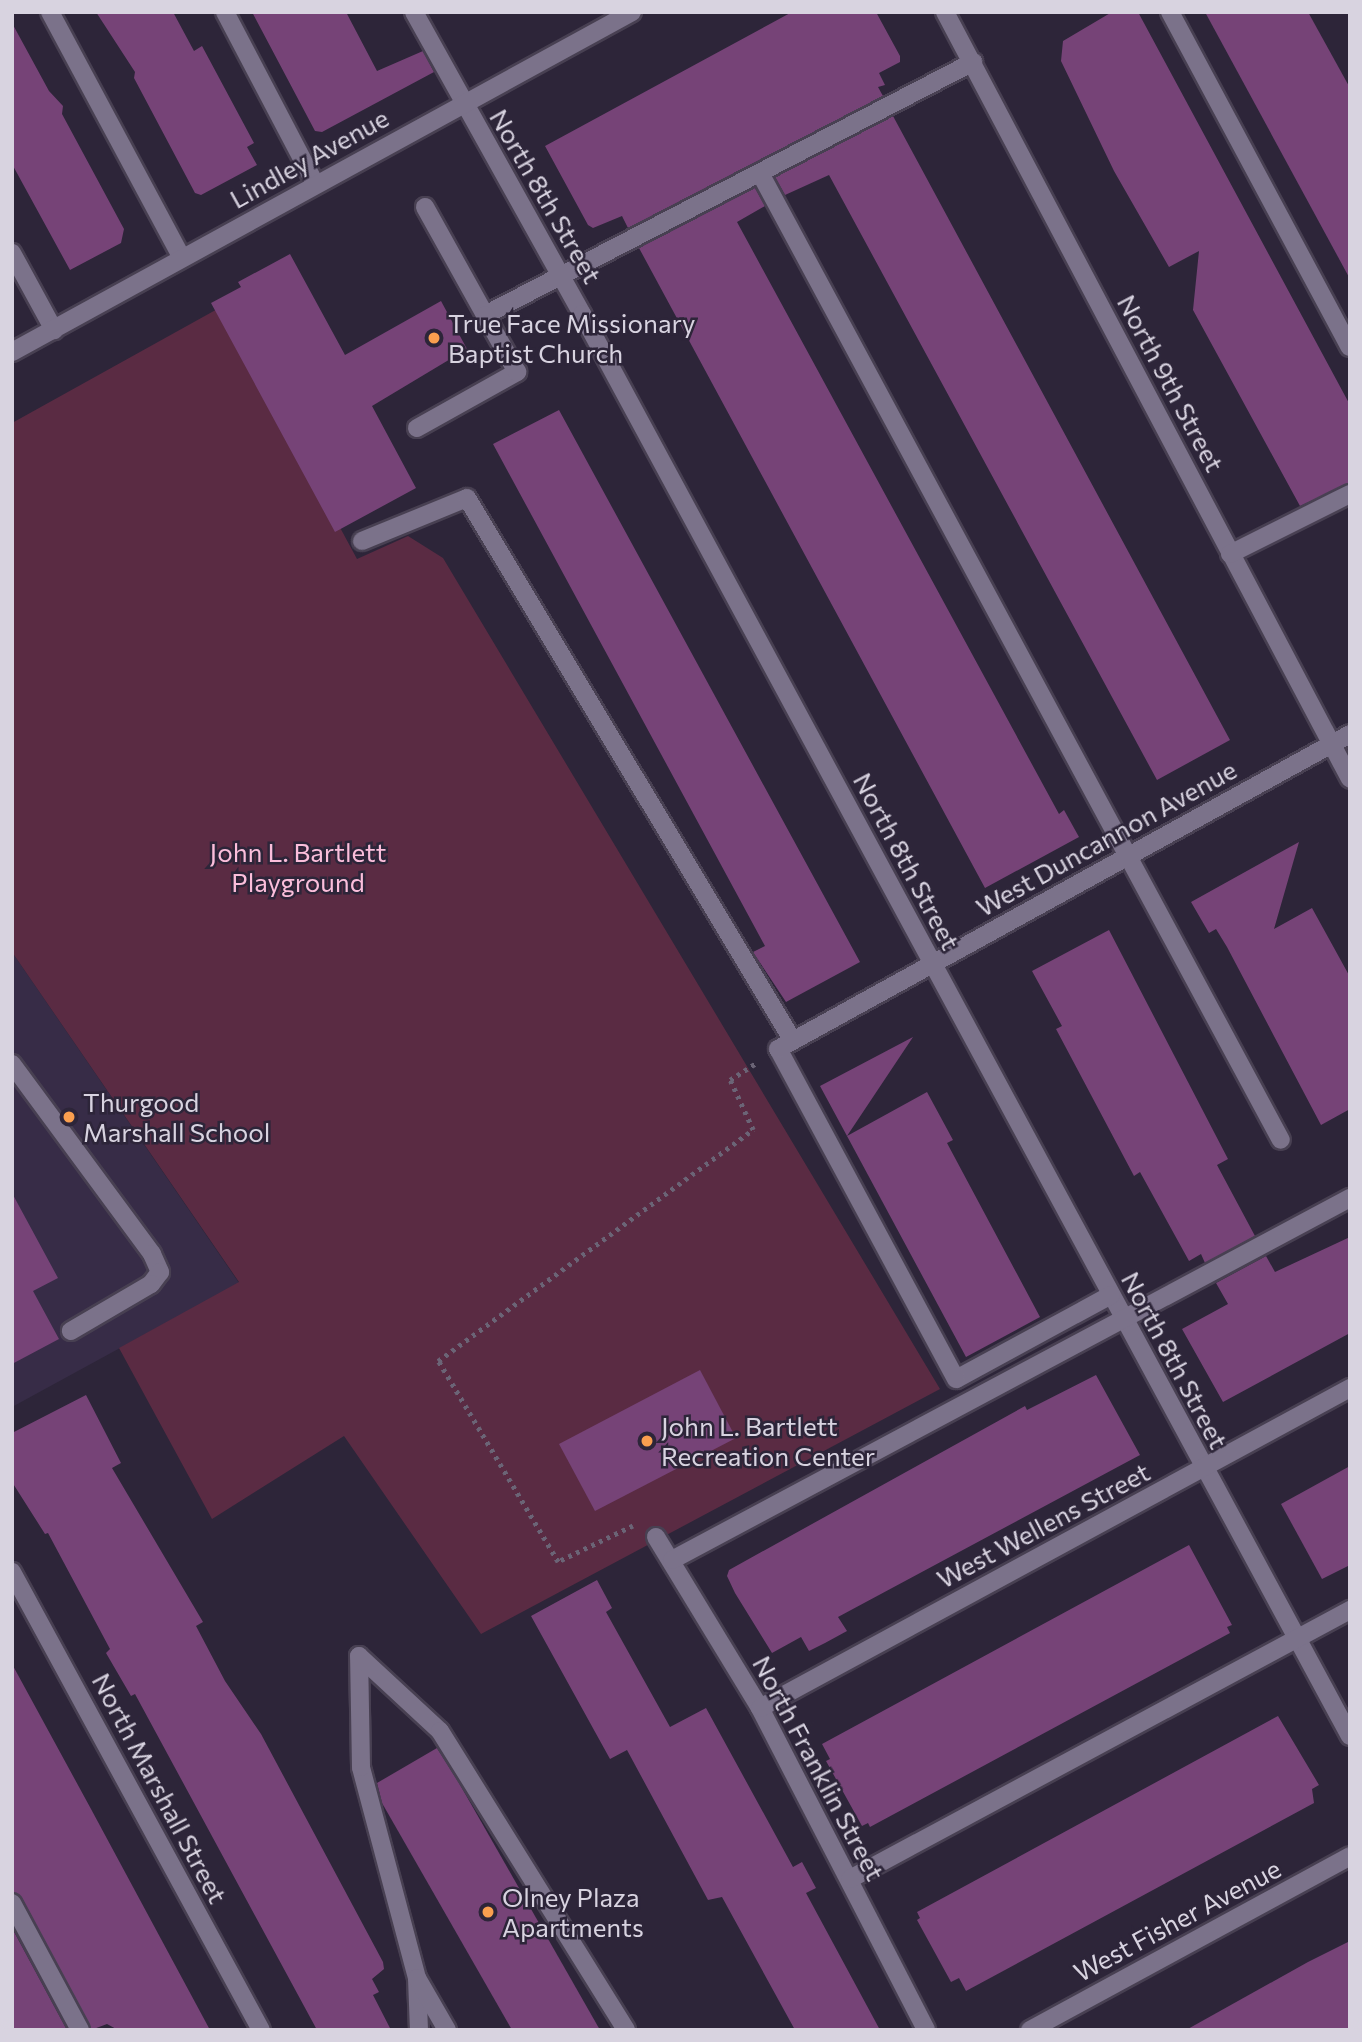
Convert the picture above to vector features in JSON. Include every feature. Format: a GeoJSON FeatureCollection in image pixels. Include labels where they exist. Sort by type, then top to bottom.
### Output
{"type":"FeatureCollection","features":[{"type":"Feature","properties":{"kind":"street"},"geometry":{"type":"LineString","coordinates":[[50,12],[182,258]]}},
{"type":"Feature","properties":{"kind":"street"},"geometry":{"type":"LineString","coordinates":[[225,12],[316,185]]}},
{"type":"Feature","properties":{"kind":"street","name":"North 8th Street"},"geometry":{"type":"LineString","coordinates":[[414,12],[561,276],[1350,1736]]}},
{"type":"Feature","properties":{"kind":"street","name":"Lindley Avenue"},"geometry":{"type":"LineString","coordinates":[[12,352],[462,102],[632,12]]}},
{"type":"Feature","properties":{"kind":"street","name":"North 9th Street"},"geometry":{"type":"LineString","coordinates":[[945,12],[1350,779]]}},
{"type":"Feature","properties":{"kind":"street"},"geometry":{"type":"LineString","coordinates":[[1170,12],[1350,347]]}},
{"type":"Feature","properties":{"kind":"street"},"geometry":{"type":"LineString","coordinates":[[485,315],[973,62]]}},
{"type":"Feature","properties":{"kind":"street"},"geometry":{"type":"LineString","coordinates":[[760,173],[1282,1140]]}},
{"type":"Feature","properties":{"kind":"street"},"geometry":{"type":"LineString","coordinates":[[417,428],[517,372],[425,206]]}},
{"type":"Feature","properties":{"kind":"street"},"geometry":{"type":"LineString","coordinates":[[12,253],[54,330]]}},
{"type":"Feature","properties":{"kind":"street"},"geometry":{"type":"LineString","coordinates":[[1230,554],[1350,494]]}},
{"type":"Feature","properties":{"kind":"street"},"geometry":{"type":"LineString","coordinates":[[362,541],[467,498],[786,1045],[956,1379],[1111,1295]]}},
{"type":"Feature","properties":{"kind":"street","name":"West Duncannon Avenue"},"geometry":{"type":"LineString","coordinates":[[786,1045],[1350,734]]}},
{"type":"Feature","properties":{"kind":"street"},"geometry":{"type":"LineString","coordinates":[[12,1064],[152,1254],[160,1272],[151,1284],[71,1331]]}},
{"type":"Feature","properties":{"kind":"street"},"geometry":{"type":"LineString","coordinates":[[672,1560],[1350,1198]]}},
{"type":"Feature","properties":{"kind":"street","name":"West Wellens Street"},"geometry":{"type":"LineString","coordinates":[[760,1708],[1350,1388]]}},
{"type":"Feature","properties":{"kind":"street","name":"North Franklin Street"},"geometry":{"type":"LineString","coordinates":[[656,1537],[760,1708],[926,2030]]}},
{"type":"Feature","properties":{"kind":"street","name":"North Marshall Street"},"geometry":{"type":"LineString","coordinates":[[12,1572],[261,2030]]}},
{"type":"Feature","properties":{"kind":"street"},"geometry":{"type":"LineString","coordinates":[[850,1879],[1350,1610]]}},
{"type":"Feature","properties":{"kind":"street"},"geometry":{"type":"LineString","coordinates":[[419,2030],[417,1978],[361,1766],[359,1656],[440,1731],[626,2030]]}},
{"type":"Feature","properties":{"kind":"street","name":"West Fisher Avenue"},"geometry":{"type":"LineString","coordinates":[[1030,2030],[1350,1856]]}},
{"type":"Feature","properties":{"kind":"street"},"geometry":{"type":"LineString","coordinates":[[12,1903],[80,2030]]}},
{"type":"Feature","properties":{"kind":"street"},"geometry":{"type":"LineString","coordinates":[[417,1978],[447,2030]]}},
{"type":"Feature","properties":{"kind":"path"},"geometry":{"type":"LineString","coordinates":[[656,1537],[630,1524],[558,1562],[438,1362],[753,1130],[730,1080],[786,1045]]}},
{"type":"Feature","properties":{"kind":"shaded area","name":"Thurgood Marshall School"},"geometry":{"type":"Polygon","coordinates":[[[12,952],[239,1283],[12,1407],[12,952]]]}},
{"type":"Feature","properties":{"kind":"green space","name":"John L. Bartlett Playground"},"geometry":{"type":"Polygon","coordinates":[[[221,307],[357,559],[408,536],[443,558],[940,1389],[481,1634],[344,1436],[212,1519],[119,1348],[239,1282],[12,952],[12,423],[221,307]]]}},
{"type":"Feature","properties":{"kind":"building"},"geometry":{"type":"Polygon","coordinates":[[[96,12],[173,12],[194,51],[202,46],[254,143],[247,147],[257,165],[201,195],[195,193],[134,78],[135,72],[96,12]]]}},
{"type":"Feature","properties":{"kind":"building"},"geometry":{"type":"Polygon","coordinates":[[[252,12],[346,12],[377,71],[423,51],[434,72],[322,132],[315,131],[252,12]]]}},
{"type":"Feature","properties":{"kind":"building"},"geometry":{"type":"Polygon","coordinates":[[[792,12],[876,12],[900,56],[900,62],[879,73],[885,85],[878,87],[883,96],[628,228],[622,216],[593,228],[588,225],[545,146],[792,12]]]}},
{"type":"Feature","properties":{"kind":"building"},"geometry":{"type":"Polygon","coordinates":[[[1112,12],[1138,12],[1350,405],[1350,483],[1300,506],[1193,310],[1199,251],[1169,267],[1114,171],[1061,61],[1063,41],[1112,12]]]}},
{"type":"Feature","properties":{"kind":"building"},"geometry":{"type":"Polygon","coordinates":[[[1205,12],[1308,12],[1350,88],[1350,279],[1205,12]]]}},
{"type":"Feature","properties":{"kind":"building"},"geometry":{"type":"Polygon","coordinates":[[[12,23],[49,91],[63,106],[62,114],[124,229],[121,243],[70,270],[12,164],[12,23]]]}},
{"type":"Feature","properties":{"kind":"building"},"geometry":{"type":"Polygon","coordinates":[[[893,116],[1230,740],[1157,780],[829,175],[785,195],[775,177],[893,116]]]}},
{"type":"Feature","properties":{"kind":"building"},"geometry":{"type":"Polygon","coordinates":[[[755,188],[765,206],[737,222],[1059,814],[1064,810],[1079,837],[985,888],[639,248],[755,188]]]}},
{"type":"Feature","properties":{"kind":"building"},"geometry":{"type":"Polygon","coordinates":[[[290,254],[345,355],[441,301],[467,349],[372,406],[416,488],[335,532],[211,303],[241,287],[238,282],[290,254]]]}},
{"type":"Feature","properties":{"kind":"building"},"geometry":{"type":"Polygon","coordinates":[[[559,410],[860,962],[786,1002],[753,952],[765,946],[493,444],[559,410]]]}},
{"type":"Feature","properties":{"kind":"building"},"geometry":{"type":"Polygon","coordinates":[[[1299,842],[1274,929],[1312,908],[1350,977],[1350,1109],[1321,1125],[1227,947],[1216,929],[1209,933],[1191,902],[1299,842]]]}},
{"type":"Feature","properties":{"kind":"building"},"geometry":{"type":"Polygon","coordinates":[[[1109,930],[1228,1159],[1217,1165],[1255,1236],[1205,1263],[1201,1254],[1189,1261],[1140,1172],[1134,1176],[1056,1029],[1062,1026],[1032,971],[1109,930]]]}},
{"type":"Feature","properties":{"kind":"building"},"geometry":{"type":"Polygon","coordinates":[[[913,1037],[847,1136],[820,1086],[913,1037]]]}},
{"type":"Feature","properties":{"kind":"building"},"geometry":{"type":"Polygon","coordinates":[[[927,1092],[953,1140],[947,1143],[1040,1317],[966,1357],[847,1136],[927,1092]]]}},
{"type":"Feature","properties":{"kind":"building"},"geometry":{"type":"Polygon","coordinates":[[[12,1193],[58,1278],[33,1291],[59,1339],[12,1364],[12,1193]]]}},
{"type":"Feature","properties":{"kind":"building"},"geometry":{"type":"Polygon","coordinates":[[[1350,1237],[1350,1333],[1223,1402],[1182,1329],[1228,1304],[1216,1283],[1266,1256],[1275,1272],[1350,1237]]]}},
{"type":"Feature","properties":{"kind":"building","name":"John L. Bartlett Recreation Center"},"geometry":{"type":"Polygon","coordinates":[[[700,1370],[736,1438],[595,1511],[559,1444],[700,1370]]]}},
{"type":"Feature","properties":{"kind":"building"},"geometry":{"type":"Polygon","coordinates":[[[1096,1375],[1140,1455],[838,1617],[847,1631],[825,1643],[809,1651],[801,1637],[772,1653],[735,1593],[727,1576],[729,1570],[1025,1406],[1027,1410],[1096,1375]]]}},
{"type":"Feature","properties":{"kind":"building"},"geometry":{"type":"Polygon","coordinates":[[[86,1395],[121,1463],[112,1468],[203,1622],[196,1626],[225,1681],[261,1734],[383,1962],[384,1969],[372,1979],[379,1992],[373,1995],[391,2030],[317,2030],[135,1694],[131,1696],[106,1653],[110,1649],[48,1533],[45,1534],[12,1482],[12,1433],[86,1395]]]}},
{"type":"Feature","properties":{"kind":"building"},"geometry":{"type":"Polygon","coordinates":[[[1350,1466],[1350,1565],[1322,1579],[1281,1504],[1350,1466]]]}},
{"type":"Feature","properties":{"kind":"building"},"geometry":{"type":"Polygon","coordinates":[[[1189,1545],[1232,1625],[1227,1627],[1230,1633],[870,1827],[868,1823],[862,1826],[826,1761],[830,1759],[822,1744],[1189,1545]]]}},
{"type":"Feature","properties":{"kind":"building"},"geometry":{"type":"Polygon","coordinates":[[[597,1580],[612,1608],[606,1612],[670,1727],[706,1708],[793,1867],[802,1862],[816,1888],[806,1893],[880,2030],[795,2030],[722,1897],[708,1900],[627,1750],[610,1759],[531,1616],[597,1580]]]}},
{"type":"Feature","properties":{"kind":"building"},"geometry":{"type":"Polygon","coordinates":[[[12,1664],[210,2030],[118,2030],[107,2024],[91,2030],[22,1898],[12,1892],[12,1664]]]}},
{"type":"Feature","properties":{"kind":"building"},"geometry":{"type":"Polygon","coordinates":[[[1278,1716],[1319,1785],[1312,1789],[1314,1803],[966,1991],[959,1978],[951,1982],[917,1920],[920,1918],[917,1912],[1278,1716]]]}},
{"type":"Feature","properties":{"kind":"building","name":"Olney Plaza Apartments"},"geometry":{"type":"Polygon","coordinates":[[[437,1748],[600,2030],[512,2030],[382,1803],[377,1783],[437,1748]]]}},
{"type":"Feature","properties":{"kind":"building"},"geometry":{"type":"Polygon","coordinates":[[[12,1928],[67,2030],[12,2030],[12,1928]]]}},
{"type":"Feature","properties":{"kind":"building"},"geometry":{"type":"Polygon","coordinates":[[[1350,1941],[1350,2030],[1186,2030],[1308,1962],[1350,1941]]]}},
{"type":"Feature","properties":{"kind":"place","name":"True Face Missionary Baptist Church"},"geometry":{"type":"Point","coordinates":[434,338]}},
{"type":"Feature","properties":{"kind":"place","name":"Thurgood Marshall School"},"geometry":{"type":"Point","coordinates":[69,1117]}},
{"type":"Feature","properties":{"kind":"place","name":"John L. Bartlett Recreation Center"},"geometry":{"type":"Point","coordinates":[647,1441]}},
{"type":"Feature","properties":{"kind":"place","name":"Olney Plaza Apartments"},"geometry":{"type":"Point","coordinates":[488,1912]}}]}
